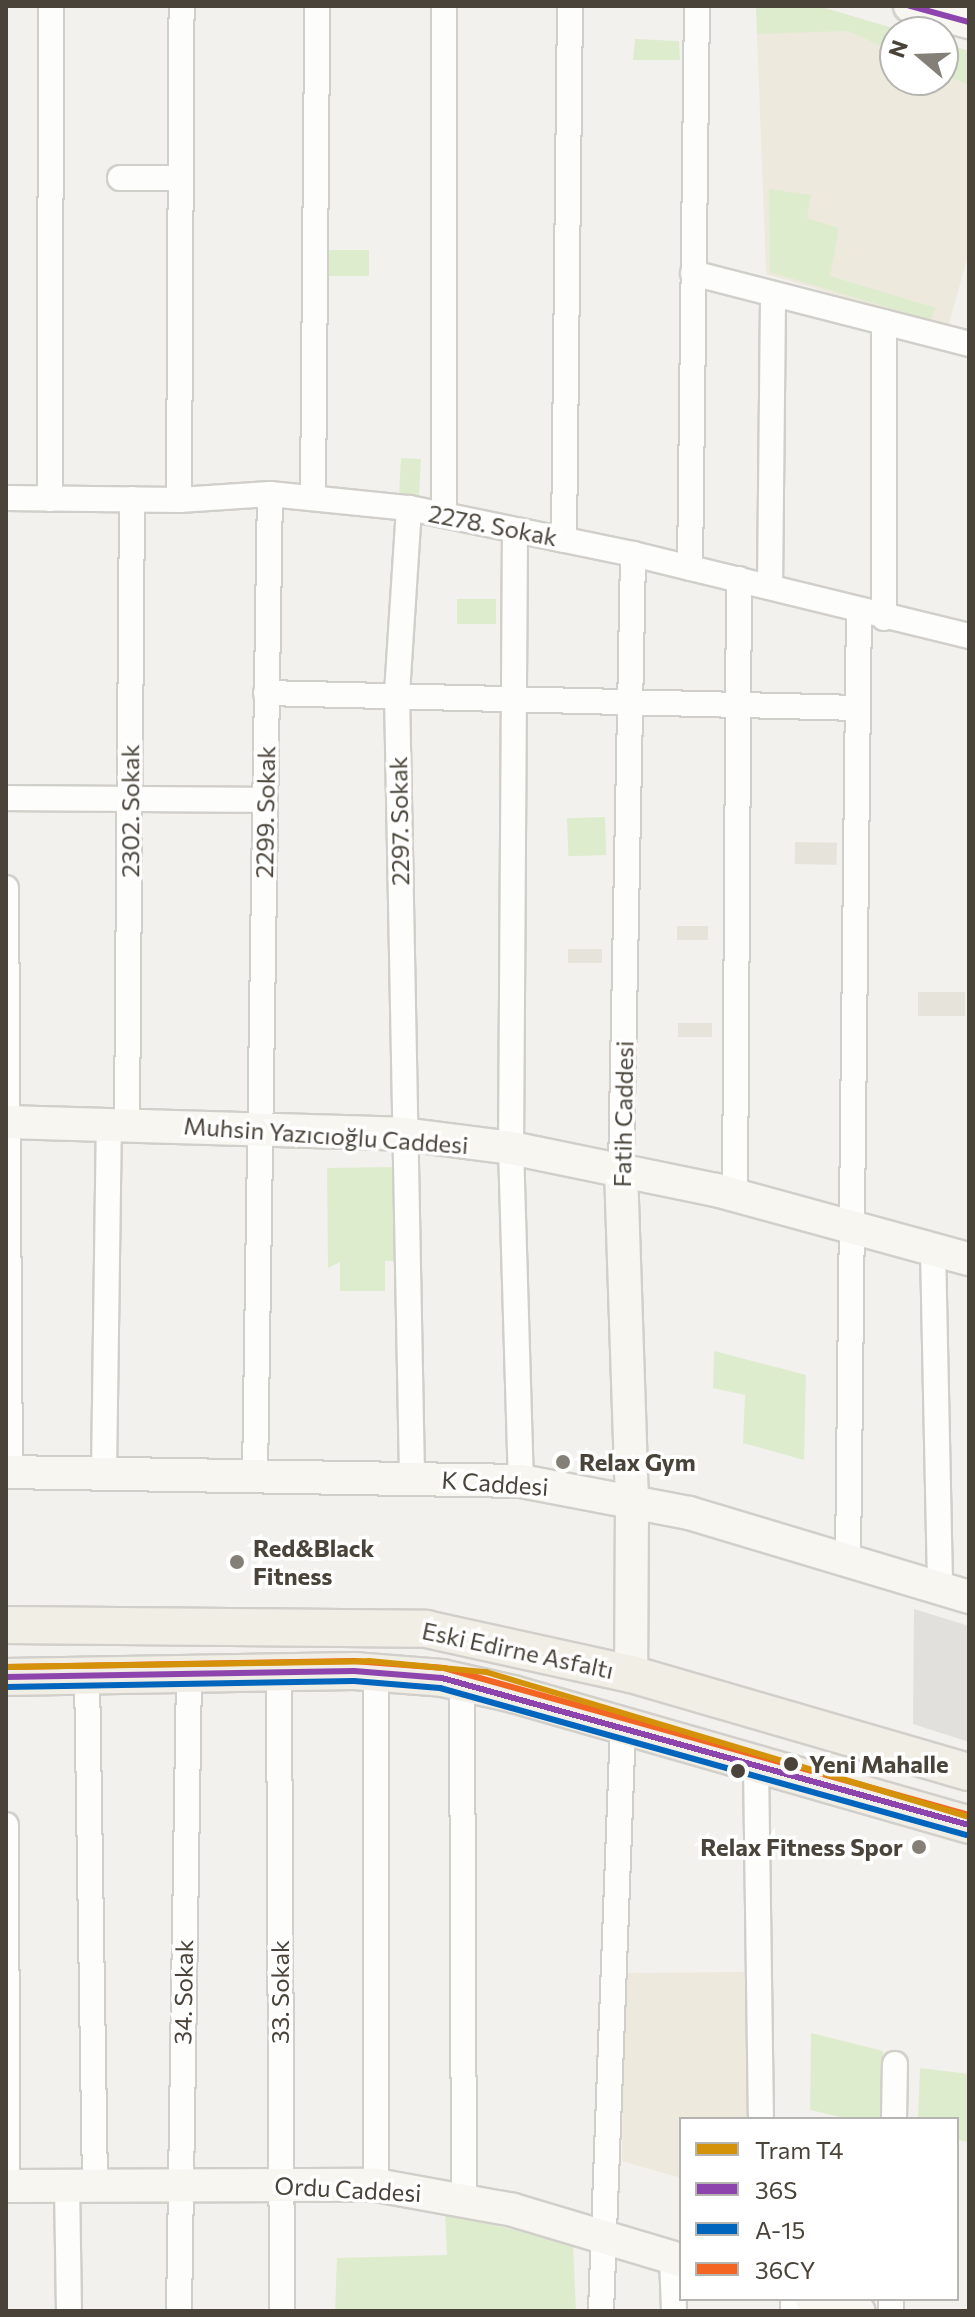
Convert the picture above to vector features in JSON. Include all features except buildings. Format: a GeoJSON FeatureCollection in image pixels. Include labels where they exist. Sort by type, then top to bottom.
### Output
{"type":"FeatureCollection","features":[{"type":"Feature","properties":{"kind":"main road"},"geometry":{"type":"LineString","coordinates":[[910,6],[969,22]]}},
{"type":"Feature","properties":{"kind":"main road","name":"Muhsin Yazıcıoğlu Caddesi"},"geometry":{"type":"LineString","coordinates":[[7,1122],[118,1122],[403,1134],[511,1148],[735,1195],[969,1259]]}},
{"type":"Feature","properties":{"kind":"main road","name":"Fatih Caddesi"},"geometry":{"type":"LineString","coordinates":[[621,1170],[632,1502],[631,1674]]}},
{"type":"Feature","properties":{"kind":"main road","name":"K Caddesi"},"geometry":{"type":"LineString","coordinates":[[8,1472],[521,1481],[689,1513],[955,1593]]}},
{"type":"Feature","properties":{"kind":"main road","name":"Eski Edirne Asfaltı"},"geometry":{"type":"LineString","coordinates":[[6,1625],[426,1629],[631,1674],[969,1772]]}},
{"type":"Feature","properties":{"kind":"main road","name":"Eski Edirne Asfaltı"},"geometry":{"type":"LineString","coordinates":[[6,1677],[376,1673],[462,1683],[969,1825]]}},
{"type":"Feature","properties":{"kind":"main road","name":"Ordu Caddesi"},"geometry":{"type":"LineString","coordinates":[[6,2186],[376,2185],[464,2198],[601,2234],[677,2259]]}},
{"type":"Feature","properties":{"kind":"main road"},"geometry":{"type":"LineString","coordinates":[[820,2301],[858,2311]]}},
{"type":"Feature","properties":{"kind":"street"},"geometry":{"type":"LineString","coordinates":[[50,499],[51,6]]}},
{"type":"Feature","properties":{"kind":"street"},"geometry":{"type":"LineString","coordinates":[[179,500],[182,6]]}},
{"type":"Feature","properties":{"kind":"street"},"geometry":{"type":"LineString","coordinates":[[313,497],[317,6]]}},
{"type":"Feature","properties":{"kind":"street"},"geometry":{"type":"LineString","coordinates":[[444,6],[444,515]]}},
{"type":"Feature","properties":{"kind":"street"},"geometry":{"type":"LineString","coordinates":[[564,540],[570,6]]}},
{"type":"Feature","properties":{"kind":"street"},"geometry":{"type":"LineString","coordinates":[[690,568],[697,6]]}},
{"type":"Feature","properties":{"kind":"street"},"geometry":{"type":"LineString","coordinates":[[120,178],[181,178]]}},
{"type":"Feature","properties":{"kind":"street"},"geometry":{"type":"LineString","coordinates":[[693,273],[969,344]]}},
{"type":"Feature","properties":{"kind":"street"},"geometry":{"type":"LineString","coordinates":[[770,587],[773,294]]}},
{"type":"Feature","properties":{"kind":"street"},"geometry":{"type":"LineString","coordinates":[[884,322],[884,618]]}},
{"type":"Feature","properties":{"kind":"street","name":"2278. Sokak"},"geometry":{"type":"LineString","coordinates":[[6,498],[179,500],[270,494],[409,508],[633,554],[859,612],[969,636]]}},
{"type":"Feature","properties":{"kind":"street","name":"2299. Sokak"},"geometry":{"type":"LineString","coordinates":[[255,1477],[270,494]]}},
{"type":"Feature","properties":{"kind":"street","name":"2302. Sokak"},"geometry":{"type":"LineString","coordinates":[[104,1473],[130,799],[132,499]]}},
{"type":"Feature","properties":{"kind":"street","name":"2297. Sokak"},"geometry":{"type":"LineString","coordinates":[[409,508],[397,694],[403,1134],[409,1205],[412,1478]]}},
{"type":"Feature","properties":{"kind":"street"},"geometry":{"type":"LineString","coordinates":[[515,530],[511,1148],[521,1481]]}},
{"type":"Feature","properties":{"kind":"street","name":"Fatih Caddesi"},"geometry":{"type":"LineString","coordinates":[[621,1170],[633,554]]}},
{"type":"Feature","properties":{"kind":"street"},"geometry":{"type":"LineString","coordinates":[[735,1195],[739,579]]}},
{"type":"Feature","properties":{"kind":"street"},"geometry":{"type":"LineString","coordinates":[[848,1560],[859,612]]}},
{"type":"Feature","properties":{"kind":"street"},"geometry":{"type":"LineString","coordinates":[[266,693],[858,708]]}},
{"type":"Feature","properties":{"kind":"street"},"geometry":{"type":"LineString","coordinates":[[6,798],[265,800]]}},
{"type":"Feature","properties":{"kind":"street"},"geometry":{"type":"LineString","coordinates":[[6,888],[8,1472]]}},
{"type":"Feature","properties":{"kind":"street"},"geometry":{"type":"LineString","coordinates":[[933,1249],[955,1593]]}},
{"type":"Feature","properties":{"kind":"street","name":"33. Sokak"},"geometry":{"type":"LineString","coordinates":[[279,1673],[282,2311]]}},
{"type":"Feature","properties":{"kind":"street"},"geometry":{"type":"LineString","coordinates":[[376,1673],[376,2185]]}},
{"type":"Feature","properties":{"kind":"street","name":"34. Sokak"},"geometry":{"type":"LineString","coordinates":[[179,2311],[189,1674]]}},
{"type":"Feature","properties":{"kind":"street"},"geometry":{"type":"LineString","coordinates":[[69,2311],[81,2184],[87,1675]]}},
{"type":"Feature","properties":{"kind":"street"},"geometry":{"type":"LineString","coordinates":[[462,1683],[464,2198]]}},
{"type":"Feature","properties":{"kind":"street"},"geometry":{"type":"LineString","coordinates":[[601,2311],[601,2234],[623,1726]]}},
{"type":"Feature","properties":{"kind":"street"},"geometry":{"type":"LineString","coordinates":[[756,1764],[761,2117]]}},
{"type":"Feature","properties":{"kind":"street"},"geometry":{"type":"LineString","coordinates":[[6,1825],[6,2186]]}},
{"type":"Feature","properties":{"kind":"street"},"geometry":{"type":"LineString","coordinates":[[894,2117],[895,2064]]}},
{"type":"Feature","properties":{"kind":"street"},"geometry":{"type":"LineString","coordinates":[[674,2311],[677,2259]]}},
{"type":"Feature","properties":{"kind":"shaded area"},"geometry":{"type":"Polygon","coordinates":[[[756,6],[818,6],[879,24],[879,96],[959,96],[959,48],[969,51],[969,252],[948,327],[766,274],[756,6]]]}},
{"type":"Feature","properties":{"kind":"shaded area"},"geometry":{"type":"Polygon","coordinates":[[[795,842],[837,843],[837,865],[795,864],[795,842]]]}},
{"type":"Feature","properties":{"kind":"shaded area"},"geometry":{"type":"Polygon","coordinates":[[[677,926],[708,926],[708,940],[677,940],[677,926]]]}},
{"type":"Feature","properties":{"kind":"shaded area"},"geometry":{"type":"Polygon","coordinates":[[[568,949],[602,949],[602,963],[568,963],[568,949]]]}},
{"type":"Feature","properties":{"kind":"shaded area"},"geometry":{"type":"Polygon","coordinates":[[[918,992],[965,992],[965,1016],[918,1016],[918,992]]]}},
{"type":"Feature","properties":{"kind":"shaded area"},"geometry":{"type":"Polygon","coordinates":[[[678,1023],[712,1023],[712,1037],[678,1037],[678,1023]]]}},
{"type":"Feature","properties":{"kind":"shaded area"},"geometry":{"type":"Polygon","coordinates":[[[914,1609],[969,1626],[969,1742],[913,1724],[914,1609]]]}},
{"type":"Feature","properties":{"kind":"shaded area"},"geometry":{"type":"Polygon","coordinates":[[[746,1972],[750,2117],[679,2117],[679,2177],[622,2161],[624,1973],[746,1972]]]}},
{"type":"Feature","properties":{"kind":"green space"},"geometry":{"type":"Polygon","coordinates":[[[756,6],[818,6],[879,24],[879,45],[848,31],[757,34],[756,6]]]}},
{"type":"Feature","properties":{"kind":"green space"},"geometry":{"type":"Polygon","coordinates":[[[635,39],[679,41],[680,60],[633,60],[635,39]]]}},
{"type":"Feature","properties":{"kind":"green space"},"geometry":{"type":"Polygon","coordinates":[[[959,48],[969,51],[969,85],[959,81],[959,48]]]}},
{"type":"Feature","properties":{"kind":"green space"},"geometry":{"type":"Polygon","coordinates":[[[769,189],[811,195],[807,218],[839,228],[830,276],[936,308],[930,320],[770,272],[769,189]]]}},
{"type":"Feature","properties":{"kind":"green space"},"geometry":{"type":"Polygon","coordinates":[[[324,250],[369,250],[369,276],[324,276],[324,250]]]}},
{"type":"Feature","properties":{"kind":"green space"},"geometry":{"type":"Polygon","coordinates":[[[401,458],[421,459],[419,501],[399,500],[401,458]]]}},
{"type":"Feature","properties":{"kind":"green space"},"geometry":{"type":"Polygon","coordinates":[[[457,599],[496,599],[496,624],[457,624],[457,599]]]}},
{"type":"Feature","properties":{"kind":"green space"},"geometry":{"type":"Polygon","coordinates":[[[605,817],[606,855],[568,856],[567,818],[605,817]]]}},
{"type":"Feature","properties":{"kind":"green space"},"geometry":{"type":"Polygon","coordinates":[[[397,1167],[398,1261],[385,1261],[385,1291],[340,1291],[340,1262],[328,1268],[327,1168],[397,1167]]]}},
{"type":"Feature","properties":{"kind":"green space"},"geometry":{"type":"Polygon","coordinates":[[[714,1351],[806,1375],[804,1460],[743,1443],[745,1395],[713,1388],[714,1351]]]}},
{"type":"Feature","properties":{"kind":"green space"},"geometry":{"type":"Polygon","coordinates":[[[811,2033],[883,2051],[882,2117],[840,2117],[810,2110],[811,2033]]]}},
{"type":"Feature","properties":{"kind":"green space"},"geometry":{"type":"Polygon","coordinates":[[[920,2068],[969,2074],[969,2142],[959,2140],[959,2117],[918,2117],[920,2068]]]}},
{"type":"Feature","properties":{"kind":"green space"},"geometry":{"type":"Polygon","coordinates":[[[445,2213],[573,2244],[576,2311],[335,2311],[337,2258],[447,2255],[445,2213]]]}},
{"type":"Feature","properties":{"kind":"tram line","name":"T4"},"geometry":{"type":"LineString","coordinates":[[6,1667],[369,1661],[486,1672],[969,1817]]}},
{"type":"Feature","properties":{"kind":"transit line","name":"36S"},"geometry":{"type":"LineString","coordinates":[[910,6],[969,22]]}},
{"type":"Feature","properties":{"kind":"transit line","name":"36CY"},"geometry":{"type":"LineString","coordinates":[[6,1667],[354,1661],[444,1668],[969,1815]]}},
{"type":"Feature","properties":{"kind":"transit line","name":"36S"},"geometry":{"type":"LineString","coordinates":[[6,1677],[354,1671],[442,1678],[969,1825]]}},
{"type":"Feature","properties":{"kind":"transit line","name":"A-15"},"geometry":{"type":"LineString","coordinates":[[6,1687],[354,1681],[440,1688],[966,1835]]}},
{"type":"Feature","properties":{"kind":"place","name":"Relax Gym"},"geometry":{"type":"Point","coordinates":[563,1462]}},
{"type":"Feature","properties":{"kind":"place","name":"Red&Black Fitness"},"geometry":{"type":"Point","coordinates":[237,1562]}},
{"type":"Feature","properties":{"kind":"place","name":"Yeni Mahalle"},"geometry":{"type":"Point","coordinates":[791,1764]}},
{"type":"Feature","properties":{"kind":"place","name":"Relax Fitness Spor"},"geometry":{"type":"Point","coordinates":[919,1847]}}]}
